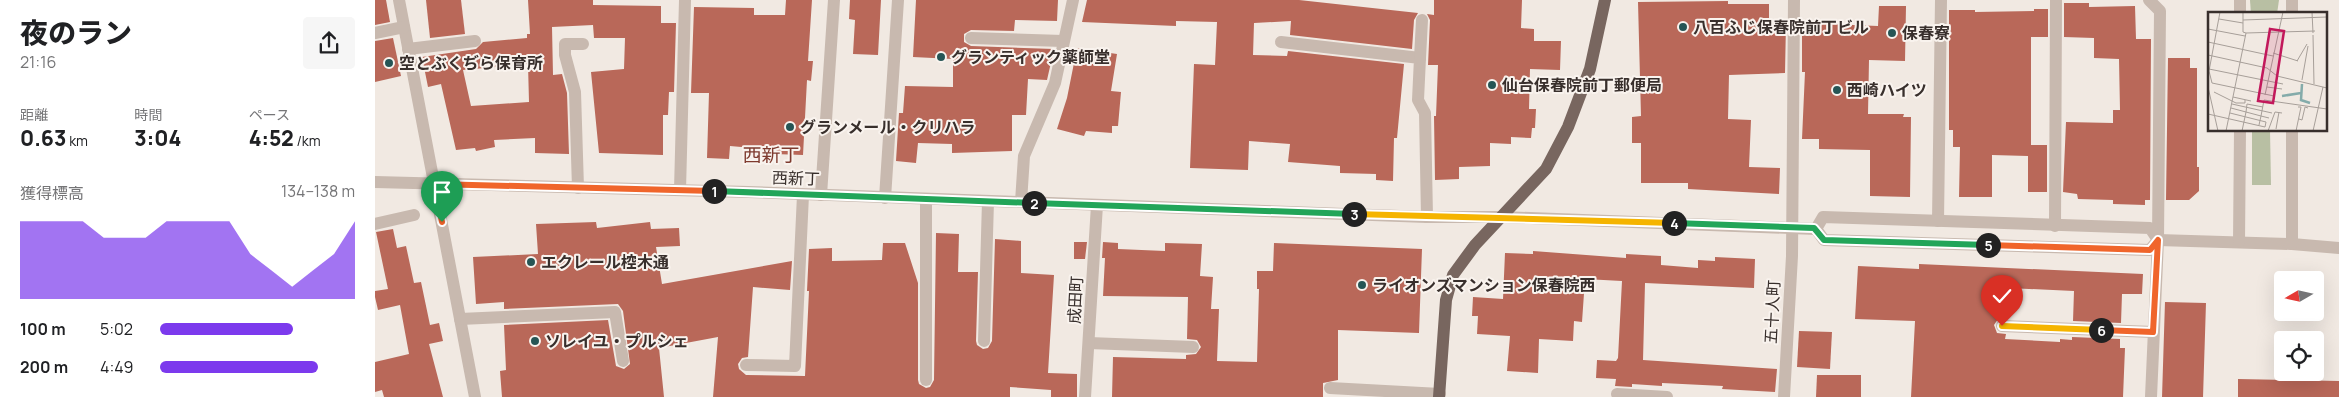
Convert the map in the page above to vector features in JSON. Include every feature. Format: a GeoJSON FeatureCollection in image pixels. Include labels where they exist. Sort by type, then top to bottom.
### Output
{"type":"FeatureCollection","features":[{"type":"Feature","properties":{"kind":"main road"},"geometry":{"type":"LineString","coordinates":[[1440,396],[1446,300],[1453,275],[1475,245],[1546,169],[1568,127],[1591,69],[1605,0]]}},
{"type":"Feature","properties":{"kind":"street"},"geometry":{"type":"LineString","coordinates":[[399,0],[475,397]]}},
{"type":"Feature","properties":{"kind":"street"},"geometry":{"type":"LineString","coordinates":[[680,190],[685,0]]}},
{"type":"Feature","properties":{"kind":"street"},"geometry":{"type":"LineString","coordinates":[[821,195],[834,0]]}},
{"type":"Feature","properties":{"kind":"street"},"geometry":{"type":"LineString","coordinates":[[885,198],[898,0]]}},
{"type":"Feature","properties":{"kind":"street"},"geometry":{"type":"LineString","coordinates":[[1021,202],[1024,156],[1055,83],[1073,0]]}},
{"type":"Feature","properties":{"kind":"street","name":"五十人町"},"geometry":{"type":"LineString","coordinates":[[1784,397],[1792,228],[1794,0]]}},
{"type":"Feature","properties":{"kind":"street"},"geometry":{"type":"LineString","coordinates":[[1938,221],[1941,0]]}},
{"type":"Feature","properties":{"kind":"street"},"geometry":{"type":"LineString","coordinates":[[2055,226],[2056,0]]}},
{"type":"Feature","properties":{"kind":"street"},"geometry":{"type":"LineString","coordinates":[[2149,0],[2159,11],[2158,240],[2151,397]]}},
{"type":"Feature","properties":{"kind":"street"},"geometry":{"type":"LineString","coordinates":[[1423,20],[1418,100],[1425,113],[1427,217]]}},
{"type":"Feature","properties":{"kind":"street"},"geometry":{"type":"LineString","coordinates":[[375,33],[404,28]]}},
{"type":"Feature","properties":{"kind":"street"},"geometry":{"type":"LineString","coordinates":[[971,38],[1063,40]]}},
{"type":"Feature","properties":{"kind":"street"},"geometry":{"type":"LineString","coordinates":[[408,49],[475,41]]}},
{"type":"Feature","properties":{"kind":"street"},"geometry":{"type":"LineString","coordinates":[[1281,42],[1420,58]]}},
{"type":"Feature","properties":{"kind":"street"},"geometry":{"type":"LineString","coordinates":[[578,188],[575,100],[565,44],[583,44]]}},
{"type":"Feature","properties":{"kind":"street"},"geometry":{"type":"LineString","coordinates":[[2239,242],[2240,131]]}},
{"type":"Feature","properties":{"kind":"street"},"geometry":{"type":"LineString","coordinates":[[2292,131],[2292,244]]}},
{"type":"Feature","properties":{"kind":"street","name":"西新丁"},"geometry":{"type":"LineString","coordinates":[[375,182],[680,190],[1816,229]]}},
{"type":"Feature","properties":{"kind":"street"},"geometry":{"type":"LineString","coordinates":[[746,364],[795,366],[803,195]]}},
{"type":"Feature","properties":{"kind":"street"},"geometry":{"type":"LineString","coordinates":[[926,199],[926,380]]}},
{"type":"Feature","properties":{"kind":"street"},"geometry":{"type":"LineString","coordinates":[[984,341],[988,201]]}},
{"type":"Feature","properties":{"kind":"street","name":"成田町"},"geometry":{"type":"LineString","coordinates":[[1085,397],[1097,205]]}},
{"type":"Feature","properties":{"kind":"street"},"geometry":{"type":"LineString","coordinates":[[375,224],[414,215]]}},
{"type":"Feature","properties":{"kind":"street"},"geometry":{"type":"LineString","coordinates":[[1823,217],[2150,228],[2158,240],[2150,250],[1824,240],[1816,229],[1823,217]]}},
{"type":"Feature","properties":{"kind":"street"},"geometry":{"type":"LineString","coordinates":[[2158,240],[2292,244],[2339,248]]}},
{"type":"Feature","properties":{"kind":"street"},"geometry":{"type":"LineString","coordinates":[[461,318],[615,312],[623,361]]}},
{"type":"Feature","properties":{"kind":"street"},"geometry":{"type":"LineString","coordinates":[[2002,326],[2153,332]]}},
{"type":"Feature","properties":{"kind":"street"},"geometry":{"type":"LineString","coordinates":[[1089,343],[1193,347]]}},
{"type":"Feature","properties":{"kind":"street"},"geometry":{"type":"LineString","coordinates":[[1330,388],[1440,396]]}},
{"type":"Feature","properties":{"kind":"street"},"geometry":{"type":"LineString","coordinates":[[1617,394],[1667,397]]}},
{"type":"Feature","properties":{"kind":"green space"},"geometry":{"type":"Polygon","coordinates":[[[2250,0],[2279,0],[2277,12],[2251,12],[2250,0]]]}},
{"type":"Feature","properties":{"kind":"green space"},"geometry":{"type":"Polygon","coordinates":[[[2252,131],[2270,131],[2271,185],[2252,185],[2252,131]]]}},
{"type":"Feature","properties":{"kind":"building"},"geometry":{"type":"Polygon","coordinates":[[[375,0],[386,0],[390,22],[375,25],[375,0]]]}},
{"type":"Feature","properties":{"kind":"building"},"geometry":{"type":"Polygon","coordinates":[[[426,0],[461,0],[465,34],[430,38],[426,0]]]}},
{"type":"Feature","properties":{"kind":"building"},"geometry":{"type":"Polygon","coordinates":[[[528,0],[593,0],[593,5],[661,6],[661,23],[676,23],[674,92],[669,92],[668,115],[663,115],[663,155],[599,153],[591,72],[624,69],[625,38],[594,38],[593,25],[552,27],[553,75],[562,74],[567,93],[569,154],[535,153],[535,138],[494,140],[495,147],[476,151],[475,148],[456,150],[441,84],[428,87],[422,57],[476,49],[483,42],[527,38],[527,34],[530,34],[528,0]],[[528,64],[463,70],[471,106],[529,102],[528,64]]]}},
{"type":"Feature","properties":{"kind":"building"},"geometry":{"type":"Polygon","coordinates":[[[786,0],[812,0],[808,61],[813,61],[811,81],[807,80],[803,155],[774,154],[774,150],[730,146],[729,159],[707,158],[709,93],[691,93],[694,7],[754,8],[754,15],[785,15],[786,0]]]}},
{"type":"Feature","properties":{"kind":"building"},"geometry":{"type":"Polygon","coordinates":[[[850,0],[881,0],[878,55],[853,54],[855,20],[849,19],[850,0]]]}},
{"type":"Feature","properties":{"kind":"building"},"geometry":{"type":"Polygon","coordinates":[[[916,0],[1058,0],[1057,21],[1015,20],[1014,31],[971,30],[964,34],[964,42],[971,46],[1054,49],[1047,80],[1028,79],[1026,115],[1012,115],[1012,151],[952,153],[952,144],[918,143],[916,163],[896,161],[899,113],[903,113],[905,86],[953,87],[953,59],[913,57],[916,0]]]}},
{"type":"Feature","properties":{"kind":"building"},"geometry":{"type":"Polygon","coordinates":[[[1087,0],[1299,0],[1418,13],[1414,20],[1412,49],[1290,35],[1291,21],[1254,23],[1253,55],[1287,56],[1288,51],[1404,64],[1397,138],[1394,138],[1393,181],[1376,180],[1376,174],[1340,173],[1340,166],[1288,162],[1290,144],[1249,141],[1248,170],[1190,168],[1194,64],[1215,65],[1217,22],[1176,21],[1176,26],[1082,22],[1087,0]]]}},
{"type":"Feature","properties":{"kind":"building"},"geometry":{"type":"Polygon","coordinates":[[[1434,0],[1522,0],[1521,28],[1534,29],[1534,41],[1561,41],[1560,70],[1530,69],[1529,109],[1536,109],[1535,128],[1532,128],[1531,138],[1511,137],[1511,144],[1490,143],[1490,166],[1459,167],[1459,179],[1435,180],[1434,116],[1436,116],[1438,65],[1428,65],[1430,20],[1427,14],[1434,15],[1434,0]]]}},
{"type":"Feature","properties":{"kind":"building"},"geometry":{"type":"Polygon","coordinates":[[[1728,1],[1728,4],[1769,4],[1769,21],[1786,22],[1785,73],[1729,75],[1728,119],[1751,120],[1749,167],[1780,168],[1779,194],[1688,189],[1688,183],[1641,183],[1641,143],[1632,143],[1632,117],[1641,116],[1638,2],[1728,1]]]}},
{"type":"Feature","properties":{"kind":"building"},"geometry":{"type":"Polygon","coordinates":[[[2064,3],[2089,3],[2089,7],[2135,6],[2136,39],[2151,39],[2150,200],[2145,200],[2145,205],[2113,204],[2113,200],[2078,199],[2077,194],[2063,192],[2066,122],[2113,123],[2113,110],[2120,110],[2119,59],[2094,58],[2094,38],[2064,37],[2064,3]]]}},
{"type":"Feature","properties":{"kind":"building"},"geometry":{"type":"Polygon","coordinates":[[[1879,6],[1906,6],[1905,61],[1869,60],[1868,114],[1904,114],[1903,117],[1911,117],[1910,197],[1870,196],[1870,150],[1819,149],[1819,139],[1802,139],[1805,72],[1802,72],[1802,23],[1878,26],[1879,6]]]}},
{"type":"Feature","properties":{"kind":"building"},"geometry":{"type":"Polygon","coordinates":[[[2034,9],[2048,9],[2048,37],[2031,37],[2031,145],[2047,145],[2047,192],[2028,192],[2028,156],[1992,155],[1992,197],[1959,197],[1960,147],[1953,147],[1953,130],[1949,130],[1949,10],[1975,10],[1975,12],[2034,11],[2034,9]]]}},
{"type":"Feature","properties":{"kind":"building"},"geometry":{"type":"Polygon","coordinates":[[[393,38],[401,76],[375,82],[375,41],[393,38]]]}},
{"type":"Feature","properties":{"kind":"building"},"geometry":{"type":"Polygon","coordinates":[[[1077,48],[1117,54],[1111,91],[1121,92],[1118,126],[1112,126],[1112,133],[1086,131],[1084,136],[1057,129],[1067,98],[1077,48]]]}},
{"type":"Feature","properties":{"kind":"building"},"geometry":{"type":"Polygon","coordinates":[[[2168,58],[2190,58],[2190,68],[2197,68],[2197,167],[2199,167],[2199,191],[2189,200],[2166,200],[2168,58]]]}},
{"type":"Feature","properties":{"kind":"building"},"geometry":{"type":"Polygon","coordinates":[[[596,222],[597,228],[650,222],[651,229],[679,228],[680,246],[656,247],[662,284],[792,261],[790,290],[753,287],[748,357],[742,358],[738,364],[739,369],[746,375],[805,376],[809,249],[832,248],[832,261],[882,260],[883,243],[905,243],[918,283],[918,380],[919,384],[926,388],[930,387],[934,380],[936,233],[959,234],[958,272],[978,272],[976,341],[977,345],[983,349],[988,348],[992,341],[995,239],[1021,241],[1021,273],[1054,275],[1048,373],[1077,374],[1077,397],[1051,397],[1051,390],[1010,387],[1010,397],[713,397],[718,337],[659,348],[664,397],[502,397],[500,371],[506,370],[504,325],[608,320],[616,366],[624,369],[630,364],[623,311],[618,304],[504,309],[504,302],[476,304],[473,257],[538,254],[536,224],[596,222]]]}},
{"type":"Feature","properties":{"kind":"building"},"geometry":{"type":"Polygon","coordinates":[[[393,229],[397,248],[406,246],[414,283],[421,282],[430,325],[439,323],[443,341],[429,344],[443,397],[384,397],[382,390],[375,392],[375,362],[409,354],[400,305],[378,310],[375,297],[375,291],[388,289],[376,232],[393,229]]]}},
{"type":"Feature","properties":{"kind":"building"},"geometry":{"type":"Polygon","coordinates":[[[1074,242],[1087,242],[1085,259],[1074,259],[1074,242]]]}},
{"type":"Feature","properties":{"kind":"building"},"geometry":{"type":"Polygon","coordinates":[[[1103,242],[1118,243],[1118,249],[1165,251],[1165,243],[1202,244],[1200,276],[1213,277],[1211,309],[1219,309],[1217,361],[1257,362],[1259,289],[1257,289],[1257,271],[1273,271],[1274,243],[1422,249],[1419,333],[1338,330],[1338,380],[1323,383],[1323,397],[1112,397],[1113,357],[1186,359],[1186,355],[1196,354],[1201,347],[1197,340],[1187,339],[1188,297],[1103,296],[1105,258],[1102,258],[1103,242]]]}},
{"type":"Feature","properties":{"kind":"building"},"geometry":{"type":"Polygon","coordinates":[[[1533,251],[1626,258],[1626,254],[1661,256],[1661,265],[1698,268],[1698,260],[1715,261],[1715,257],[1755,259],[1754,288],[1645,283],[1643,360],[1777,369],[1775,392],[1722,389],[1723,386],[1662,383],[1662,386],[1632,384],[1632,387],[1615,386],[1616,379],[1596,378],[1597,360],[1616,361],[1618,358],[1622,281],[1585,279],[1582,322],[1574,321],[1573,341],[1539,339],[1538,373],[1507,371],[1510,336],[1477,334],[1478,316],[1472,316],[1473,297],[1503,299],[1505,253],[1533,254],[1533,251]]]}},
{"type":"Feature","properties":{"kind":"building"},"geometry":{"type":"Polygon","coordinates":[[[1919,264],[2143,274],[2142,294],[2122,294],[2121,323],[2073,321],[2074,291],[2009,288],[2007,318],[1998,319],[1994,325],[1997,333],[2006,334],[2005,339],[2060,342],[2060,339],[2072,340],[2072,337],[2120,339],[2120,348],[2125,348],[2123,397],[1911,397],[1915,321],[1855,319],[1858,266],[1919,269],[1919,264]]]}},
{"type":"Feature","properties":{"kind":"building"},"geometry":{"type":"Polygon","coordinates":[[[2165,302],[2206,303],[2203,397],[2162,397],[2165,302]]]}},
{"type":"Feature","properties":{"kind":"building"},"geometry":{"type":"Polygon","coordinates":[[[1799,331],[1832,332],[1830,369],[1797,367],[1799,331]]]}},
{"type":"Feature","properties":{"kind":"building"},"geometry":{"type":"Polygon","coordinates":[[[1817,375],[1861,375],[1861,397],[1816,397],[1817,375]]]}},
{"type":"Feature","properties":{"kind":"building"},"geometry":{"type":"Polygon","coordinates":[[[2238,379],[2339,381],[2339,397],[2238,397],[2238,379]]]}},
{"type":"Feature","properties":{"kind":"place","name":"八百ふじ保春院前丁ビル"},"geometry":{"type":"Point","coordinates":[1683,27]}},
{"type":"Feature","properties":{"kind":"place","name":"保春寮"},"geometry":{"type":"Point","coordinates":[1892,33]}},
{"type":"Feature","properties":{"kind":"place","name":"グランティック薬師堂"},"geometry":{"type":"Point","coordinates":[941,57]}},
{"type":"Feature","properties":{"kind":"place","name":"空とぶくぢら保育所"},"geometry":{"type":"Point","coordinates":[389,63]}},
{"type":"Feature","properties":{"kind":"place","name":"仙台保春院前丁郵便局"},"geometry":{"type":"Point","coordinates":[1492,85]}},
{"type":"Feature","properties":{"kind":"place","name":"西崎ハイツ"},"geometry":{"type":"Point","coordinates":[1837,90]}},
{"type":"Feature","properties":{"kind":"place","name":"グランメール・クリハラ"},"geometry":{"type":"Point","coordinates":[790,127]}},
{"type":"Feature","properties":{"kind":"place","name":"エクレール椌木通"},"geometry":{"type":"Point","coordinates":[531,262]}},
{"type":"Feature","properties":{"kind":"place","name":"ライオンズマンション保春院西"},"geometry":{"type":"Point","coordinates":[1362,285]}},
{"type":"Feature","properties":{"kind":"place","name":"ソレイユ・プルシェ"},"geometry":{"type":"Point","coordinates":[535,341]}},
{"type":"Feature","properties":{"kind":"district","name":"西新丁"},"geometry":{"type":"Point","coordinates":[771,155]}},
{"type":"Feature","properties":{"kind":"route"},"geometry":{"type":"LineString","coordinates":[[442,222],[434,184],[747,192],[1427,217],[1502,217],[1814,228],[1824,240],[2055,248],[2150,250],[2158,240],[2153,332],[2002,326]]}}]}
